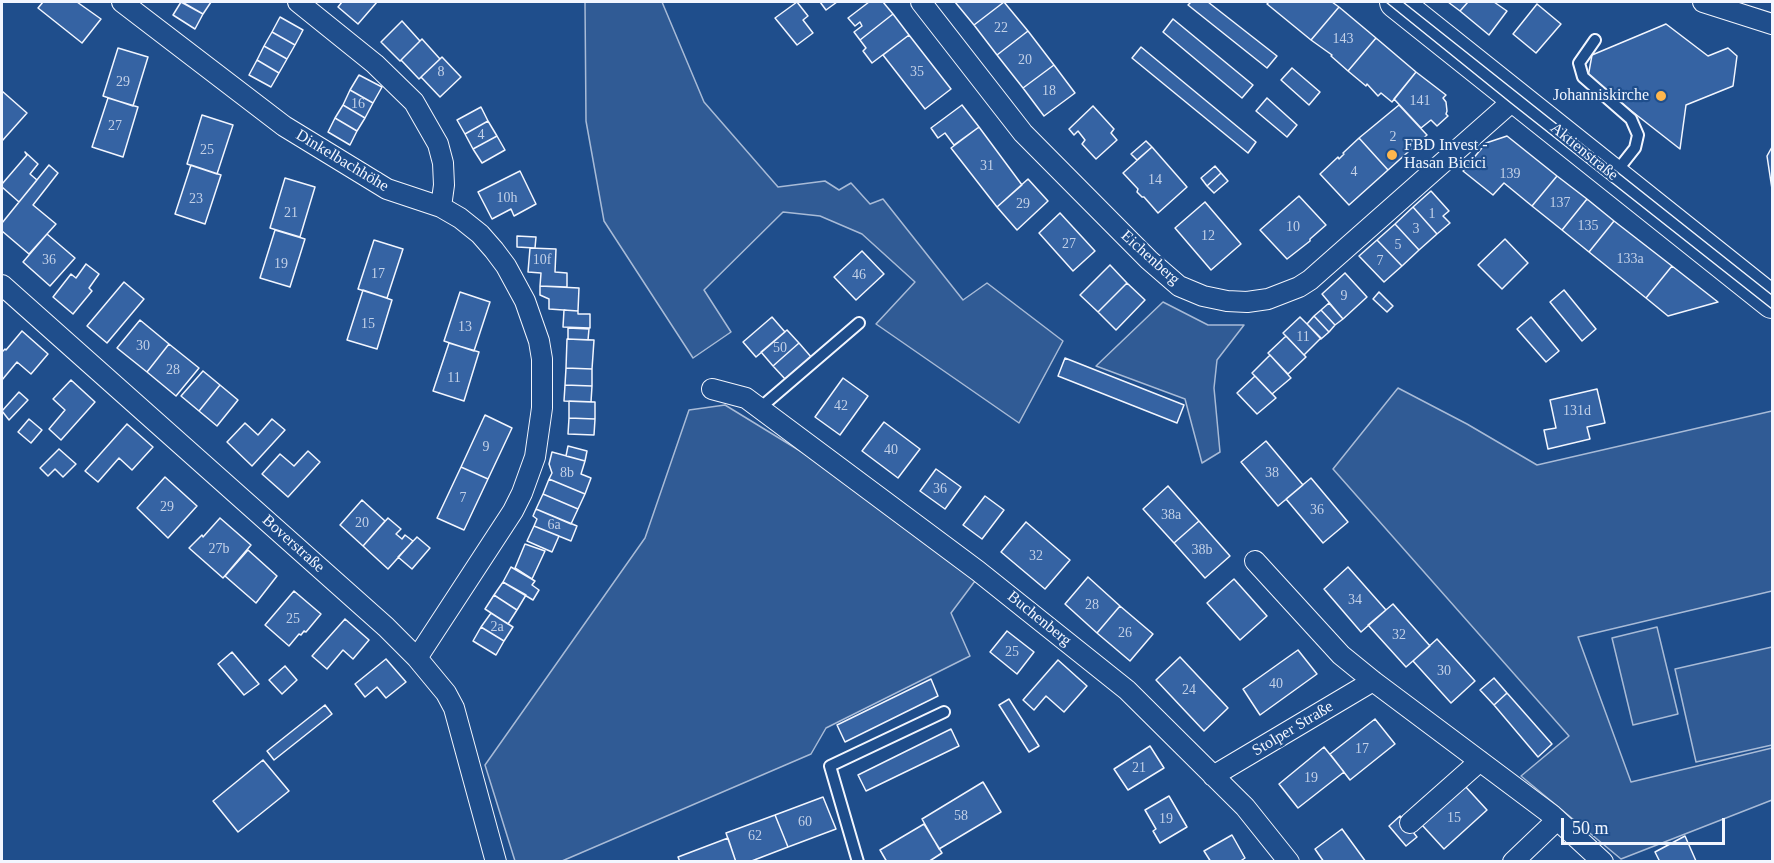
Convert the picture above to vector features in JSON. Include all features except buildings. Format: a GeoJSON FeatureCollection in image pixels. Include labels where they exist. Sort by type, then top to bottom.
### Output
{"type":"FeatureCollection","features":[{"type":"Feature","properties":{"kind":"main road","name":"Aktienstraße"},"geometry":{"type":"LineString","coordinates":[[1396,2],[1773,302]]}},
{"type":"Feature","properties":{"kind":"street","name":"Dinkelbachhöhe"},"geometry":{"type":"LineString","coordinates":[[122,2],[284,126],[387,189],[441,207],[480,234],[506,266],[525,301],[539,341],[542,359],[542,408],[535,457],[513,511],[417,658]]}},
{"type":"Feature","properties":{"kind":"street"},"geometry":{"type":"LineString","coordinates":[[298,2],[375,64],[414,102],[438,144],[443,163],[444,185],[441,207]]}},
{"type":"Feature","properties":{"kind":"street","name":"Eichenberg"},"geometry":{"type":"LineString","coordinates":[[921,2],[1023,133],[1149,260],[1179,286],[1203,296],[1227,301],[1247,302],[1268,299],[1299,287],[1310,280],[1516,98]]}},
{"type":"Feature","properties":{"kind":"street"},"geometry":{"type":"LineString","coordinates":[[1703,2],[1773,24]]}},
{"type":"Feature","properties":{"kind":"street","name":"Boverstraße"},"geometry":{"type":"LineString","coordinates":[[2,285],[368,611],[417,658],[446,693],[454,708],[496,861]]}},
{"type":"Feature","properties":{"kind":"street","name":"Buchenberg"},"geometry":{"type":"LineString","coordinates":[[712,389],[746,398],[760,408],[978,571],[1127,690],[1245,807],[1289,861]]}},
{"type":"Feature","properties":{"kind":"street"},"geometry":{"type":"LineString","coordinates":[[1255,561],[1341,655],[1557,820],[1603,861]]}},
{"type":"Feature","properties":{"kind":"street","name":"Stolper Straße"},"geometry":{"type":"LineString","coordinates":[[1214,777],[1376,684]]}},
{"type":"Feature","properties":{"kind":"street"},"geometry":{"type":"LineString","coordinates":[[1410,823],[1480,761]]}},
{"type":"Feature","properties":{"kind":"street"},"geometry":{"type":"LineString","coordinates":[[1514,861],[1557,820]]}},
{"type":"Feature","properties":{"kind":"lane"},"geometry":{"type":"LineString","coordinates":[[1595,40],[1579,63],[1583,77],[1631,119],[1638,135],[1635,148],[1613,176]]}},
{"type":"Feature","properties":{"kind":"lane"},"geometry":{"type":"LineString","coordinates":[[760,408],[859,322]]}},
{"type":"Feature","properties":{"kind":"lane"},"geometry":{"type":"LineString","coordinates":[[858,861],[830,766],[944,712]]}},
{"type":"Feature","properties":{"kind":"shaded area"},"geometry":{"type":"Polygon","coordinates":[[[585,2],[662,2],[704,102],[778,187],[825,181],[839,190],[851,183],[870,204],[883,199],[963,300],[987,283],[1063,341],[1019,423],[876,324],[915,282],[862,234],[820,216],[783,212],[704,290],[731,332],[693,358],[604,221],[586,121],[585,2]]]}},
{"type":"Feature","properties":{"kind":"shaded area"},"geometry":{"type":"Polygon","coordinates":[[[1163,302],[1208,325],[1244,325],[1217,360],[1214,388],[1220,452],[1202,463],[1185,399],[1096,366],[1163,302]]]}},
{"type":"Feature","properties":{"kind":"shaded area"},"geometry":{"type":"Polygon","coordinates":[[[1398,388],[1467,424],[1537,465],[1772,411],[1772,591],[1578,637],[1631,782],[1772,748],[1772,800],[1621,859],[1521,776],[1569,736],[1333,469],[1398,388]]]}},
{"type":"Feature","properties":{"kind":"shaded area"},"geometry":{"type":"Polygon","coordinates":[[[725,405],[810,457],[975,581],[951,613],[970,656],[826,728],[811,754],[562,861],[515,861],[485,765],[645,538],[689,410],[725,405]]]}},
{"type":"Feature","properties":{"kind":"shaded area"},"geometry":{"type":"Polygon","coordinates":[[[1657,627],[1678,714],[1633,725],[1612,638],[1657,627]]]}},
{"type":"Feature","properties":{"kind":"shaded area"},"geometry":{"type":"Polygon","coordinates":[[[1772,647],[1772,745],[1696,762],[1675,669],[1772,647]]]}},
{"type":"Feature","properties":{"kind":"tram line"},"geometry":{"type":"LineString","coordinates":[[1386,2],[1772,309]]}},
{"type":"Feature","properties":{"kind":"tram line"},"geometry":{"type":"LineString","coordinates":[[1403,2],[1772,295]]}},
{"type":"Feature","properties":{"kind":"place","name":"Johanniskirche"},"geometry":{"type":"Point","coordinates":[1661,96]}},
{"type":"Feature","properties":{"kind":"place","name":"FBD Invest - Hasan Bicici"},"geometry":{"type":"Point","coordinates":[1392,155]}}]}
